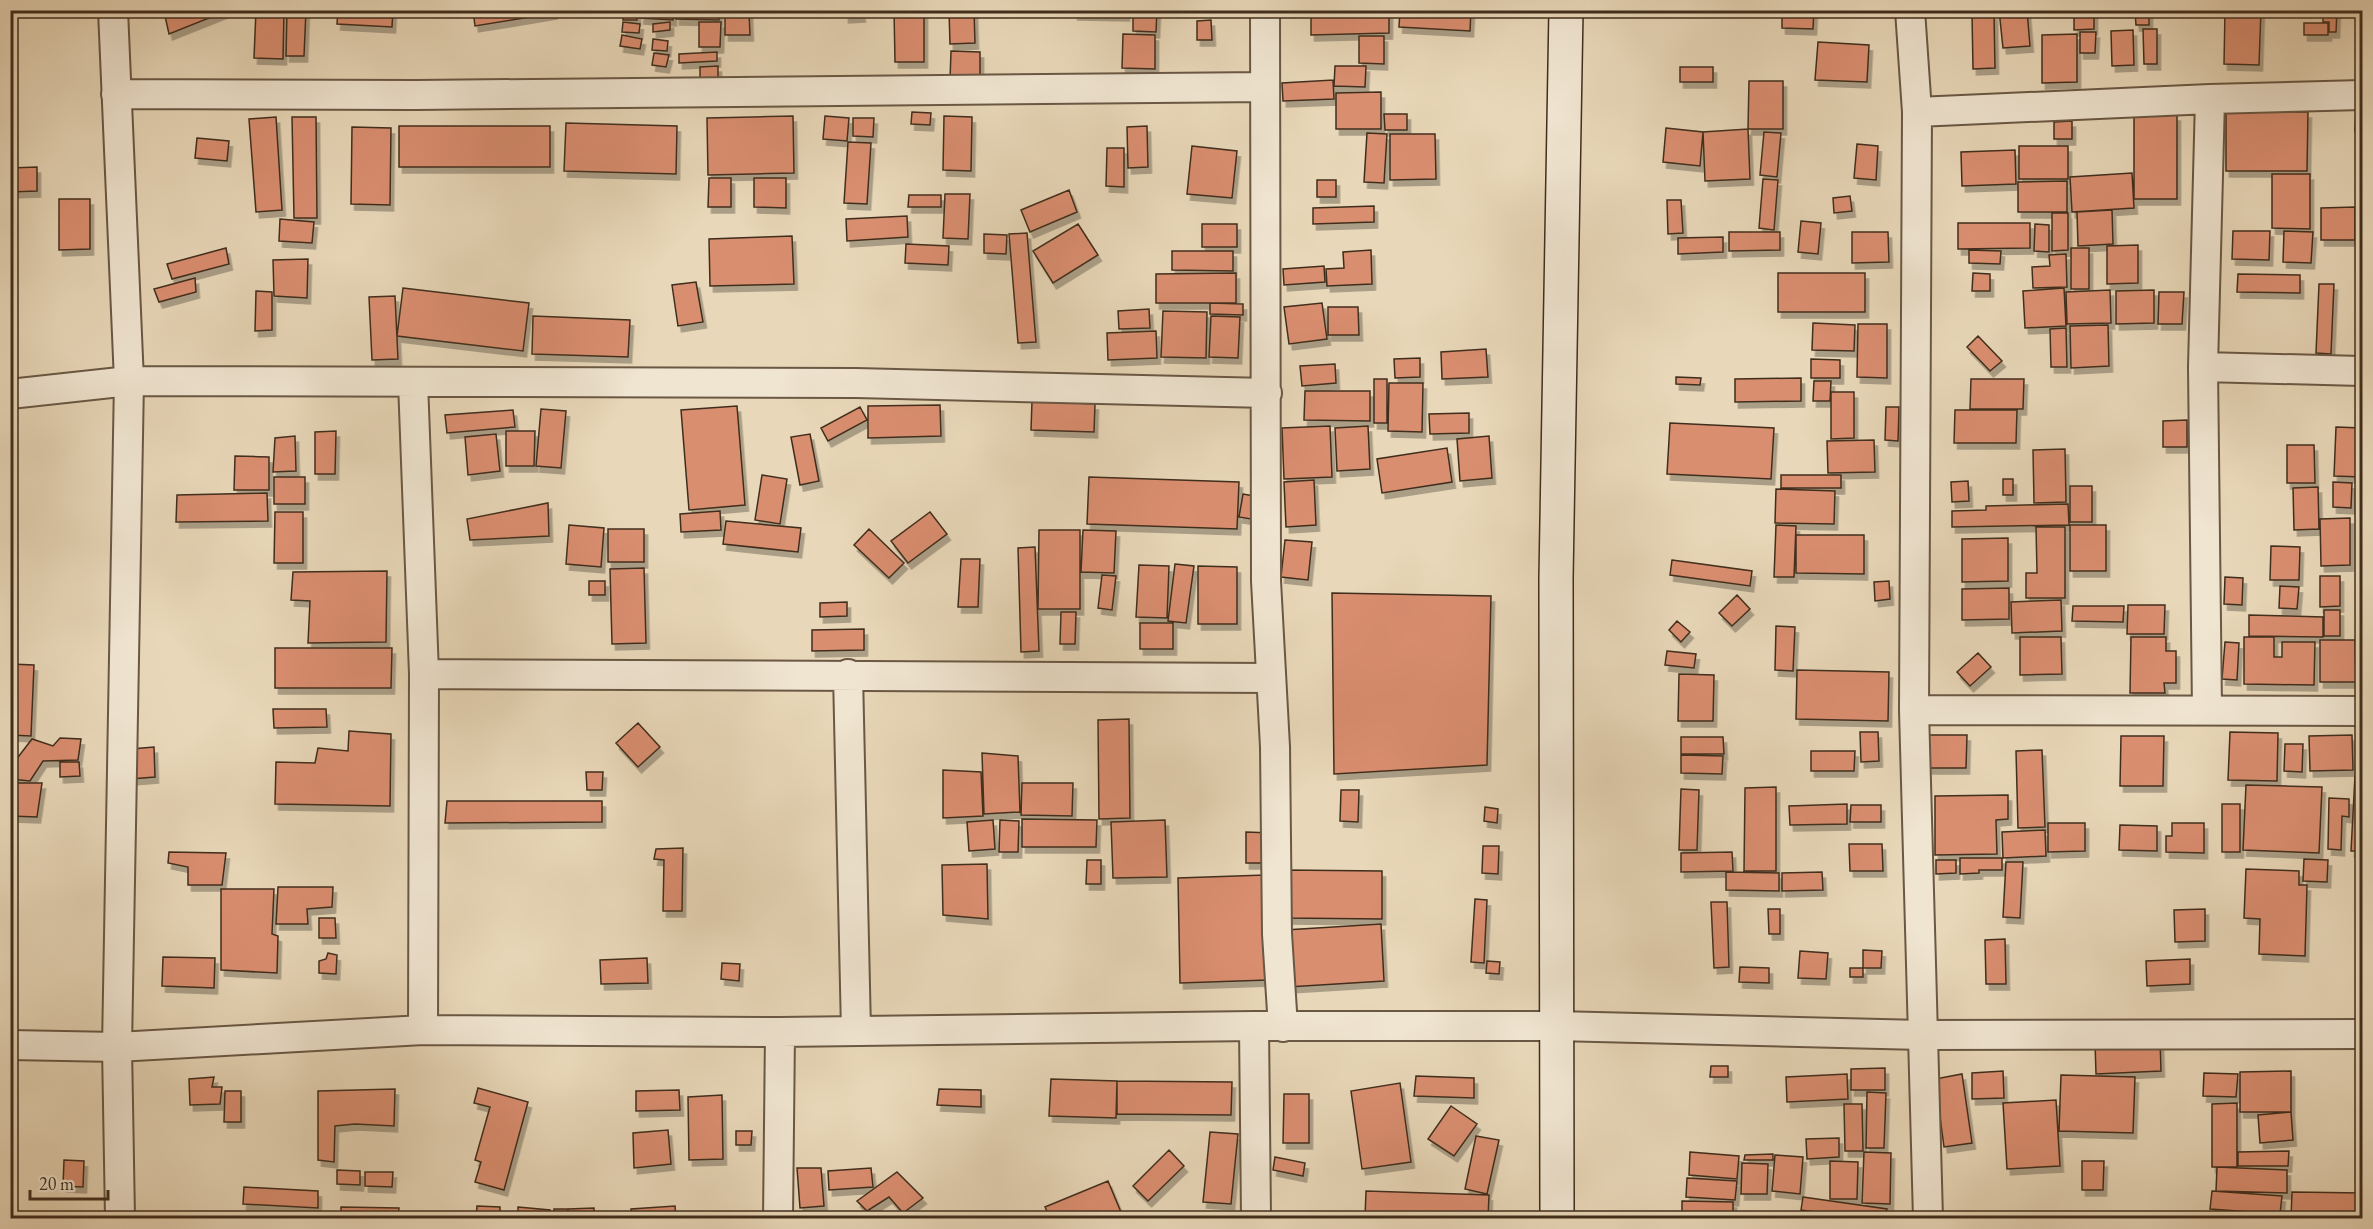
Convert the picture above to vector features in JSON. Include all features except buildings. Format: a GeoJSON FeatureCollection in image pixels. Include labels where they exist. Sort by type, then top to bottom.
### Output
{"type":"FeatureCollection","features":[{"type":"Feature","properties":{"kind":"street"},"geometry":{"type":"LineString","coordinates":[[113,10],[129,381],[117,1047],[120,1218]]}},
{"type":"Feature","properties":{"kind":"street"},"geometry":{"type":"LineString","coordinates":[[1265,10],[1266,581],[1275,747],[1277,934],[1283,1027]]}},
{"type":"Feature","properties":{"kind":"street"},"geometry":{"type":"LineString","coordinates":[[1557,1218],[1556,578],[1566,10]]}},
{"type":"Feature","properties":{"kind":"street"},"geometry":{"type":"LineString","coordinates":[[1910,10],[1917,112],[1914,710],[1928,1218]]}},
{"type":"Feature","properties":{"kind":"street"},"geometry":{"type":"LineString","coordinates":[[116,94],[427,95],[1265,87]]}},
{"type":"Feature","properties":{"kind":"street"},"geometry":{"type":"LineString","coordinates":[[1917,112],[2210,99],[2362,95]]}},
{"type":"Feature","properties":{"kind":"street"},"geometry":{"type":"LineString","coordinates":[[2207,709],[2203,367],[2210,99]]}},
{"type":"Feature","properties":{"kind":"street"},"geometry":{"type":"LineString","coordinates":[[2203,367],[2362,371]]}},
{"type":"Feature","properties":{"kind":"street"},"geometry":{"type":"LineString","coordinates":[[10,394],[129,381],[856,383],[1267,393]]}},
{"type":"Feature","properties":{"kind":"street"},"geometry":{"type":"LineString","coordinates":[[412,382],[424,674],[423,1030]]}},
{"type":"Feature","properties":{"kind":"street"},"geometry":{"type":"LineString","coordinates":[[424,674],[848,674],[1271,678]]}},
{"type":"Feature","properties":{"kind":"street"},"geometry":{"type":"LineString","coordinates":[[848,674],[856,1031]]}},
{"type":"Feature","properties":{"kind":"street"},"geometry":{"type":"LineString","coordinates":[[1914,710],[2362,711]]}},
{"type":"Feature","properties":{"kind":"street"},"geometry":{"type":"LineString","coordinates":[[10,1045],[117,1047],[423,1030],[780,1032],[1254,1026],[1556,1026],[1922,1035],[2362,1034]]}},
{"type":"Feature","properties":{"kind":"street"},"geometry":{"type":"LineString","coordinates":[[1254,1026],[1256,1218]]}},
{"type":"Feature","properties":{"kind":"street"},"geometry":{"type":"LineString","coordinates":[[778,1218],[780,1032]]}}]}
